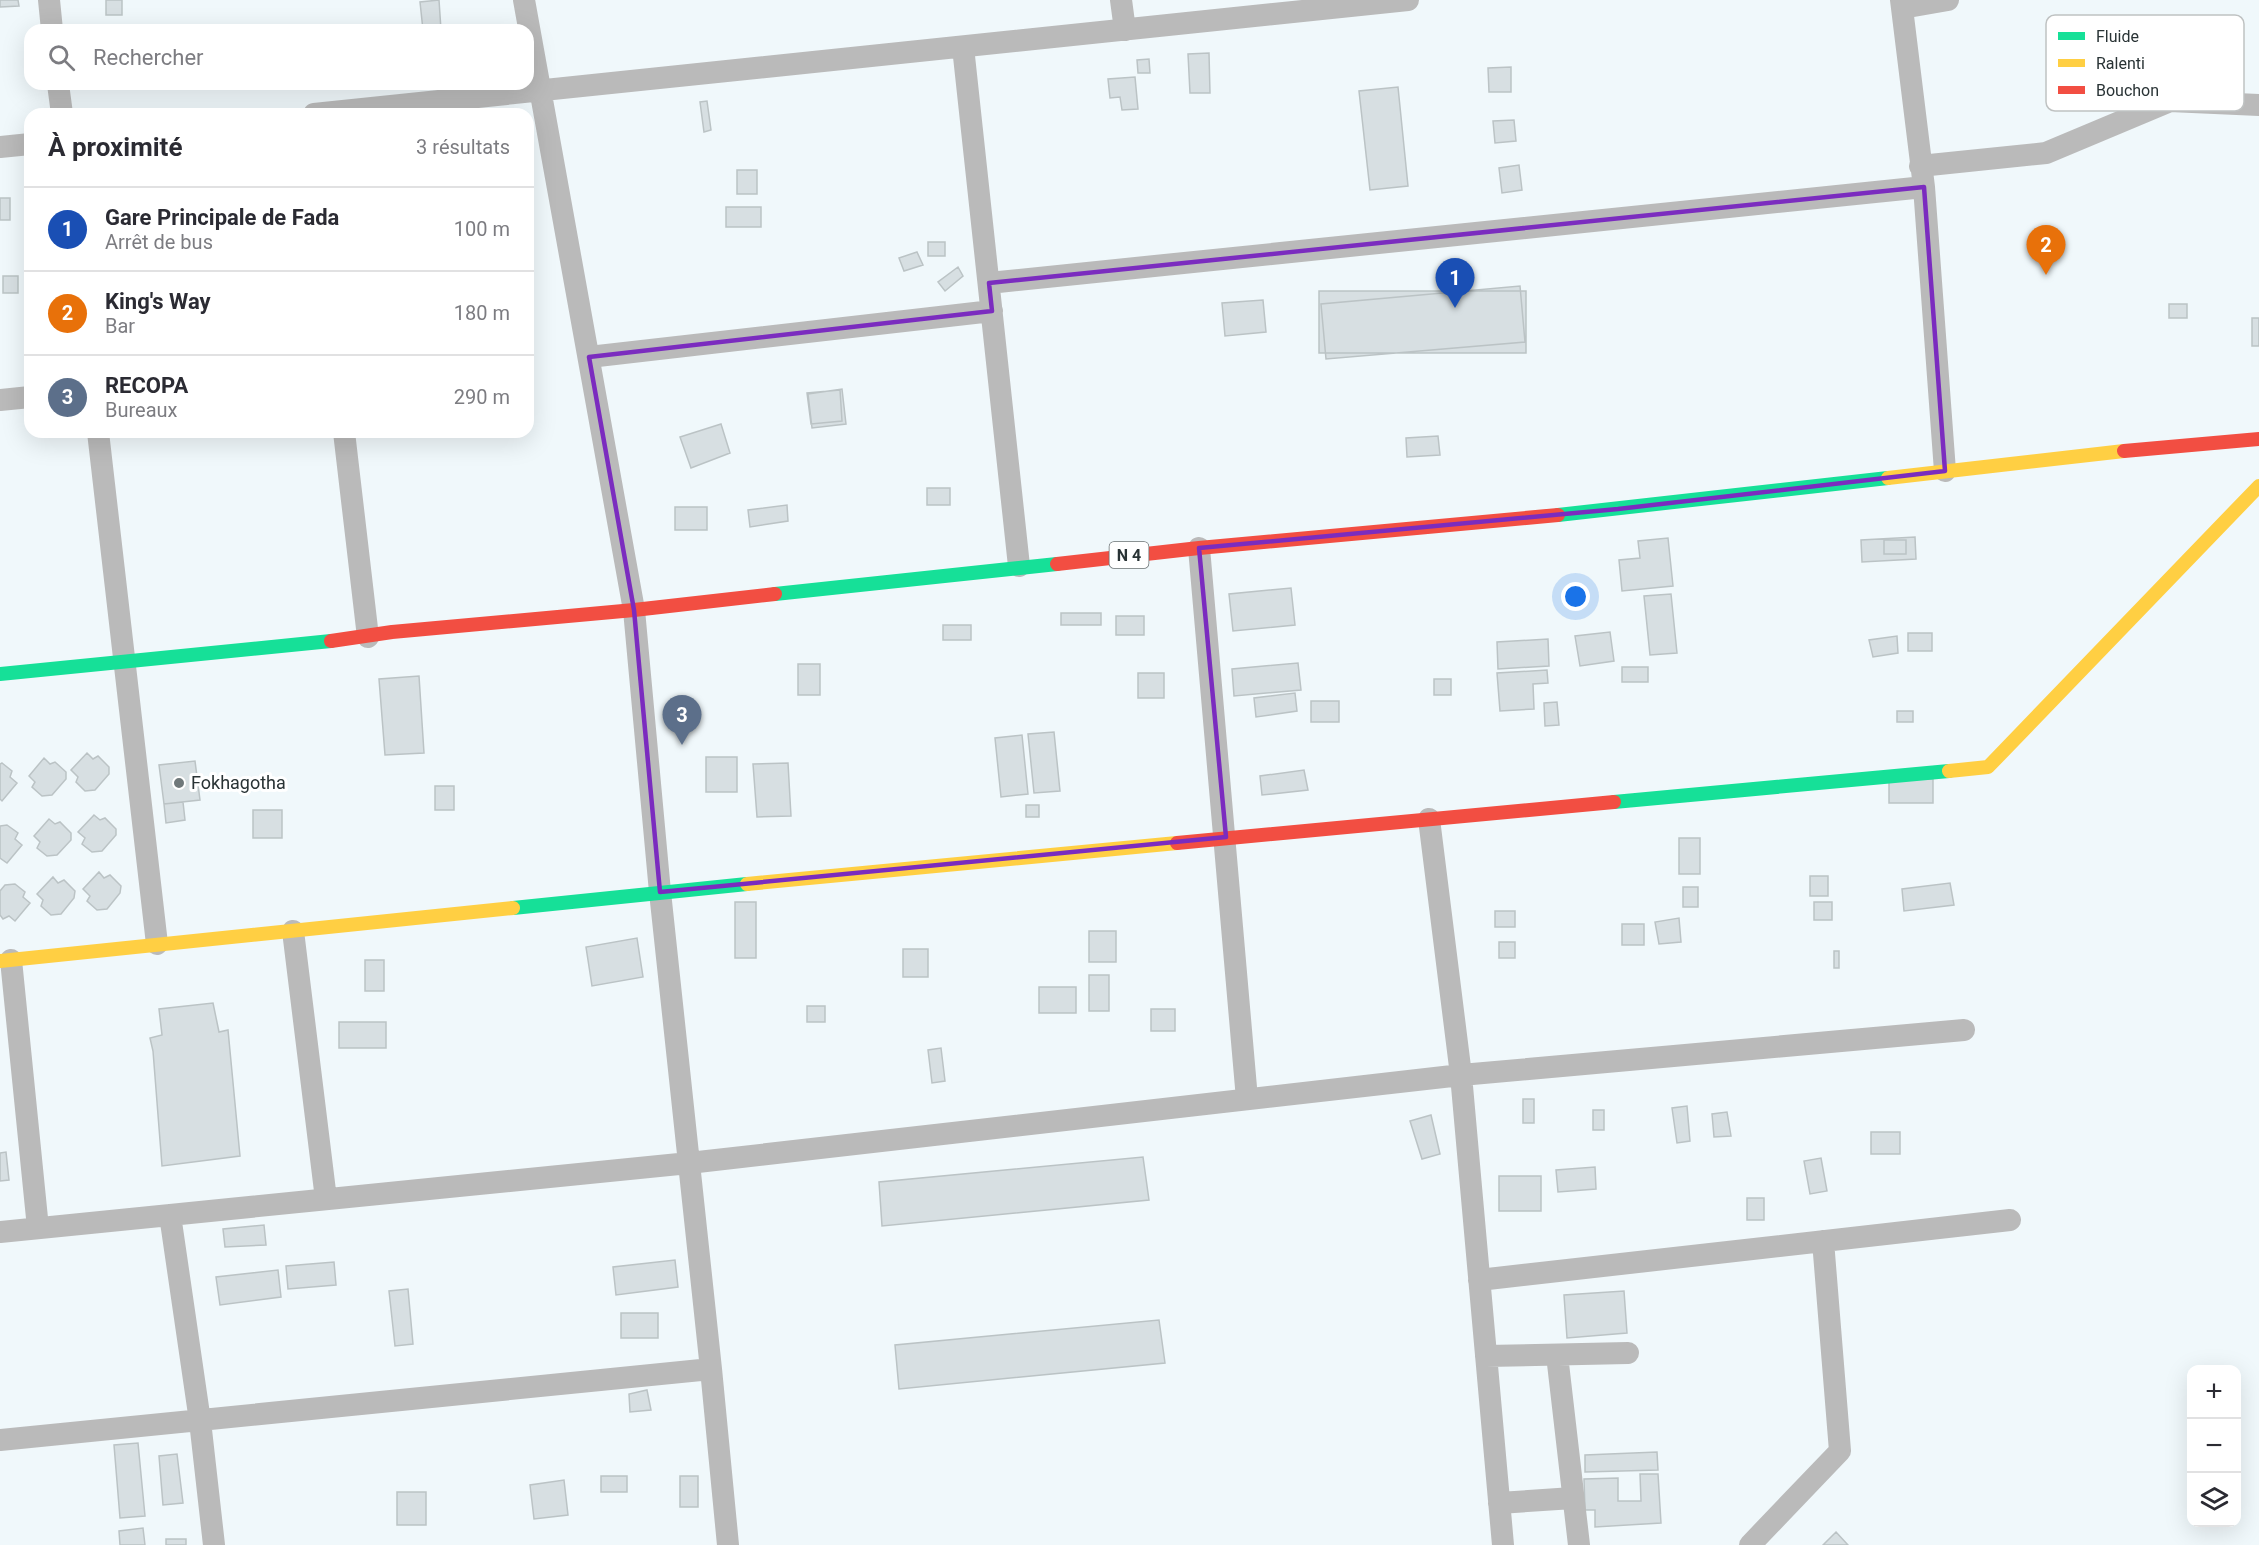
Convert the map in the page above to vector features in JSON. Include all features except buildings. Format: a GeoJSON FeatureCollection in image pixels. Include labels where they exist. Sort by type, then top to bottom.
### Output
{"type":"FeatureCollection","features":[{"type":"Feature","properties":{"kind":"main road","name":"N 4"},"geometry":{"type":"LineString","coordinates":[[0,674],[368,638],[392,632],[634,610],[1019,566],[1618,508],[2090,454],[2259,439]]}},
{"type":"Feature","properties":{"kind":"main road"},"geometry":{"type":"LineString","coordinates":[[6,961],[660,892],[1988,767],[2259,486]]}},
{"type":"Feature","properties":{"kind":"street"},"geometry":{"type":"LineString","coordinates":[[49,0],[51,24]]}},
{"type":"Feature","properties":{"kind":"street"},"geometry":{"type":"LineString","coordinates":[[524,0],[529,24]]}},
{"type":"Feature","properties":{"kind":"street"},"geometry":{"type":"LineString","coordinates":[[1121,0],[1125,30]]}},
{"type":"Feature","properties":{"kind":"street"},"geometry":{"type":"LineString","coordinates":[[373,108],[1408,0]]}},
{"type":"Feature","properties":{"kind":"street"},"geometry":{"type":"LineString","coordinates":[[1945,471],[1922,177],[1902,4],[1948,0]]}},
{"type":"Feature","properties":{"kind":"street"},"geometry":{"type":"LineString","coordinates":[[963,47],[1019,566]]}},
{"type":"Feature","properties":{"kind":"street"},"geometry":{"type":"LineString","coordinates":[[534,51],[634,610],[660,892],[728,1545]]}},
{"type":"Feature","properties":{"kind":"street"},"geometry":{"type":"LineString","coordinates":[[59,90],[61,108]]}},
{"type":"Feature","properties":{"kind":"street"},"geometry":{"type":"LineString","coordinates":[[2244,104],[2259,105]]}},
{"type":"Feature","properties":{"kind":"street"},"geometry":{"type":"LineString","coordinates":[[989,283],[1922,177],[2046,153],[2146,111]]}},
{"type":"Feature","properties":{"kind":"street"},"geometry":{"type":"LineString","coordinates":[[0,147],[24,145]]}},
{"type":"Feature","properties":{"kind":"street"},"geometry":{"type":"LineString","coordinates":[[589,357],[992,311]]}},
{"type":"Feature","properties":{"kind":"street"},"geometry":{"type":"LineString","coordinates":[[0,400],[24,398]]}},
{"type":"Feature","properties":{"kind":"street"},"geometry":{"type":"LineString","coordinates":[[99,438],[157,944]]}},
{"type":"Feature","properties":{"kind":"street"},"geometry":{"type":"LineString","coordinates":[[345,438],[368,638]]}},
{"type":"Feature","properties":{"kind":"street"},"geometry":{"type":"LineString","coordinates":[[1199,548],[1248,1099]]}},
{"type":"Feature","properties":{"kind":"street"},"geometry":{"type":"LineString","coordinates":[[1429,819],[1461,1075],[1503,1545]]}},
{"type":"Feature","properties":{"kind":"street"},"geometry":{"type":"LineString","coordinates":[[293,931],[326,1199]]}},
{"type":"Feature","properties":{"kind":"street"},"geometry":{"type":"LineString","coordinates":[[6,961],[38,1228]]}},
{"type":"Feature","properties":{"kind":"street"},"geometry":{"type":"LineString","coordinates":[[0,1232],[689,1163],[1461,1075],[1964,1030]]}},
{"type":"Feature","properties":{"kind":"street"},"geometry":{"type":"LineString","coordinates":[[170,1215],[200,1421],[214,1545]]}},
{"type":"Feature","properties":{"kind":"street"},"geometry":{"type":"LineString","coordinates":[[1479,1280],[2010,1220]]}},
{"type":"Feature","properties":{"kind":"street"},"geometry":{"type":"LineString","coordinates":[[1750,1545],[1840,1451],[1823,1241]]}},
{"type":"Feature","properties":{"kind":"street"},"geometry":{"type":"LineString","coordinates":[[1486,1356],[1628,1353]]}},
{"type":"Feature","properties":{"kind":"street"},"geometry":{"type":"LineString","coordinates":[[1557,1355],[1579,1545]]}},
{"type":"Feature","properties":{"kind":"street"},"geometry":{"type":"LineString","coordinates":[[0,1440],[711,1369]]}},
{"type":"Feature","properties":{"kind":"street"},"geometry":{"type":"LineString","coordinates":[[1499,1503],[1573,1498]]}},
{"type":"Feature","properties":{"kind":"highlighted area"},"geometry":{"type":"Polygon","coordinates":[[[1924,187],[1945,471],[1618,509],[1199,548],[1226,837],[660,892],[634,610],[589,357],[992,311],[989,283],[1924,187]]]}},
{"type":"Feature","properties":{"kind":"traffic: fast"},"geometry":{"type":"LineString","coordinates":[[1558,515],[1888,478]]}},
{"type":"Feature","properties":{"kind":"traffic: fast"},"geometry":{"type":"LineString","coordinates":[[775,594],[1057,564]]}},
{"type":"Feature","properties":{"kind":"traffic: fast"},"geometry":{"type":"LineString","coordinates":[[0,674],[331,641]]}},
{"type":"Feature","properties":{"kind":"traffic: fast"},"geometry":{"type":"LineString","coordinates":[[1614,802],[1949,771]]}},
{"type":"Feature","properties":{"kind":"traffic: fast"},"geometry":{"type":"LineString","coordinates":[[513,908],[747,884]]}},
{"type":"Feature","properties":{"kind":"traffic: slow"},"geometry":{"type":"LineString","coordinates":[[1888,478],[2124,451]]}},
{"type":"Feature","properties":{"kind":"traffic: slow"},"geometry":{"type":"LineString","coordinates":[[1949,771],[1988,767],[2259,486]]}},
{"type":"Feature","properties":{"kind":"traffic: slow"},"geometry":{"type":"LineString","coordinates":[[747,884],[1177,843]]}},
{"type":"Feature","properties":{"kind":"traffic: slow"},"geometry":{"type":"LineString","coordinates":[[0,961],[513,908]]}},
{"type":"Feature","properties":{"kind":"traffic: jam"},"geometry":{"type":"LineString","coordinates":[[2124,451],[2259,439]]}},
{"type":"Feature","properties":{"kind":"traffic: jam"},"geometry":{"type":"LineString","coordinates":[[1057,564],[1199,548],[1558,515]]}},
{"type":"Feature","properties":{"kind":"traffic: jam"},"geometry":{"type":"LineString","coordinates":[[331,641],[392,632],[634,610],[775,594]]}},
{"type":"Feature","properties":{"kind":"traffic: jam"},"geometry":{"type":"LineString","coordinates":[[1177,843],[1614,802]]}},
{"type":"Feature","properties":{"kind":"place","name":"King's Way"},"geometry":{"type":"Point","coordinates":[2046,275]}},
{"type":"Feature","properties":{"kind":"place","name":"Gare Principale de Fada"},"geometry":{"type":"Point","coordinates":[1455,308]}},
{"type":"Feature","properties":{"kind":"place","name":"RECOPA"},"geometry":{"type":"Point","coordinates":[682,745]}},
{"type":"Feature","properties":{"kind":"place","name":"Fokhagotha"},"geometry":{"type":"Point","coordinates":[179,783]}}]}
